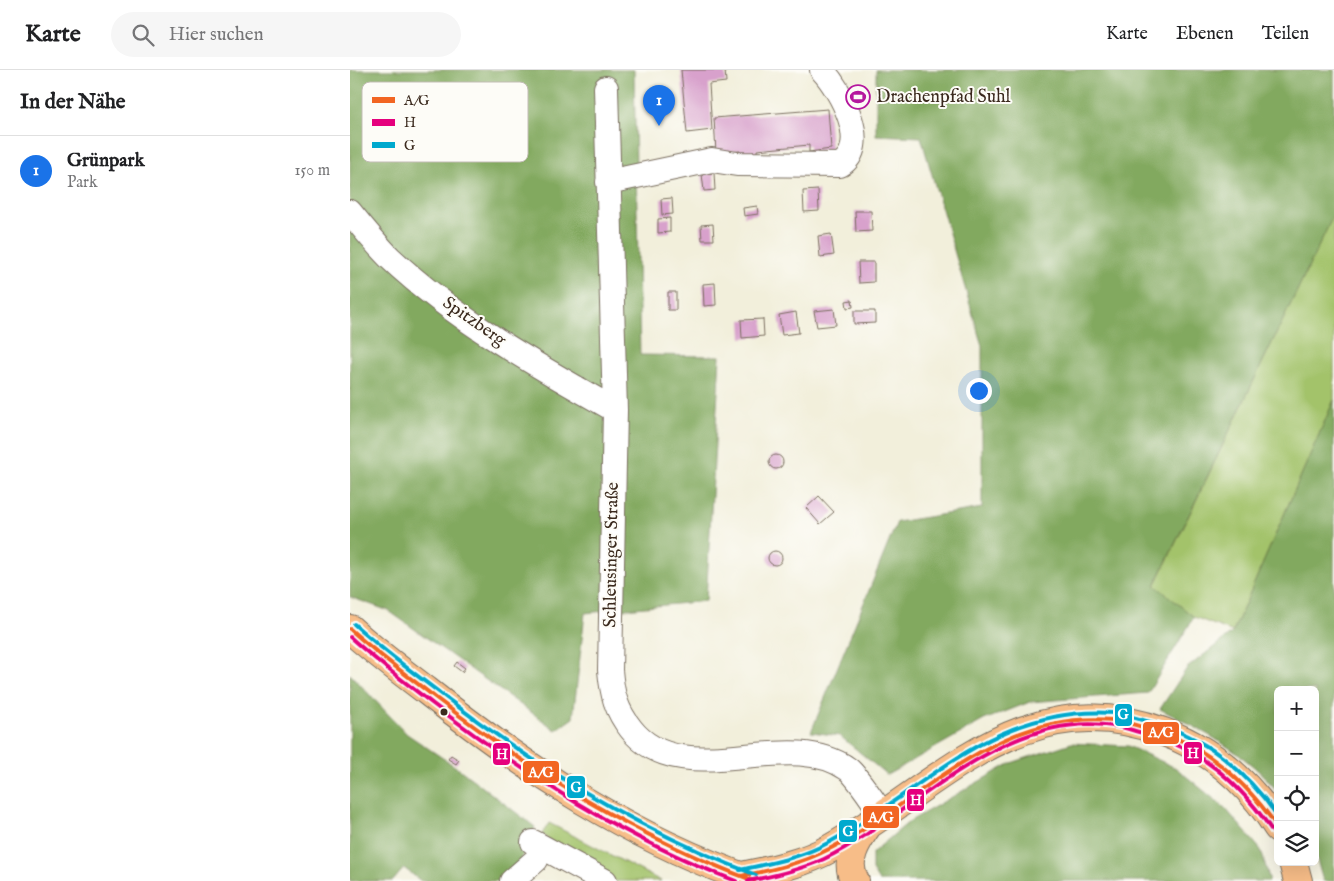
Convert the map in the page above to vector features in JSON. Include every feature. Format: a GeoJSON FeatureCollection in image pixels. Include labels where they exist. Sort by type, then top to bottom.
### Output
{"type":"FeatureCollection","features":[{"type":"Feature","properties":{"kind":"main road"},"geometry":{"type":"LineString","coordinates":[[350,629],[494,744],[586,804],[656,840],[747,879],[805,860],[830,849],[951,767],[990,744],[1034,725],[1083,718],[1144,724],[1176,736],[1210,756],[1241,779],[1263,804],[1274,822]]}},
{"type":"Feature","properties":{"kind":"main road"},"geometry":{"type":"LineString","coordinates":[[855,881],[851,875],[851,858],[856,842],[875,820]]}},
{"type":"Feature","properties":{"kind":"main road"},"geometry":{"type":"LineString","coordinates":[[1294,866],[1298,881]]}},
{"type":"Feature","properties":{"kind":"street"},"geometry":{"type":"LineString","coordinates":[[608,182],[712,160],[737,164],[840,165],[849,160],[853,149],[851,128],[846,103],[840,92],[822,70]]}},
{"type":"Feature","properties":{"kind":"street","name":"Schleusinger Straße"},"geometry":{"type":"LineString","coordinates":[[606,88],[615,410],[610,670],[612,692],[617,709],[636,736],[651,747],[667,754],[689,759],[786,754],[816,756],[849,770],[875,820]]}},
{"type":"Feature","properties":{"kind":"street","name":"Spitzberg"},"geometry":{"type":"LineString","coordinates":[[350,212],[390,258],[458,313],[542,369],[615,410]]}},
{"type":"Feature","properties":{"kind":"street"},"geometry":{"type":"LineString","coordinates":[[512,881],[534,851],[605,881]]}},
{"type":"Feature","properties":{"kind":"green space"},"geometry":{"type":"Polygon","coordinates":[[[350,70],[634,70],[640,355],[720,356],[706,601],[585,613],[573,718],[556,730],[389,611],[350,597],[350,70]]]}},
{"type":"Feature","properties":{"kind":"green space"},"geometry":{"type":"Polygon","coordinates":[[[876,70],[1334,70],[1334,214],[1155,585],[1194,617],[1148,693],[1030,702],[984,720],[887,775],[840,736],[811,732],[897,522],[982,508],[982,346],[921,137],[876,135],[876,70]]]}},
{"type":"Feature","properties":{"kind":"green space"},"geometry":{"type":"Polygon","coordinates":[[[1334,214],[1334,400],[1233,632],[1194,617],[1155,586],[1334,214]]]}},
{"type":"Feature","properties":{"kind":"green space"},"geometry":{"type":"Polygon","coordinates":[[[1334,400],[1334,881],[1323,881],[1319,866],[1319,686],[1274,686],[1274,787],[1253,766],[1224,744],[1160,709],[1187,668],[1233,632],[1334,400]]]}},
{"type":"Feature","properties":{"kind":"green space"},"geometry":{"type":"Polygon","coordinates":[[[350,674],[407,734],[459,769],[535,827],[512,881],[421,881],[404,868],[393,881],[350,881],[350,674]]]}},
{"type":"Feature","properties":{"kind":"green space"},"geometry":{"type":"Polygon","coordinates":[[[1071,743],[1128,746],[1176,768],[1225,808],[1261,850],[1270,881],[879,881],[872,870],[872,853],[910,821],[1011,763],[1071,743]]]}},
{"type":"Feature","properties":{"kind":"green space"},"geometry":{"type":"Polygon","coordinates":[[[549,823],[661,881],[599,881],[542,834],[549,823]]]}},
{"type":"Feature","properties":{"kind":"building"},"geometry":{"type":"Polygon","coordinates":[[[681,70],[725,70],[726,82],[709,84],[712,130],[687,133],[681,70]]]}},
{"type":"Feature","properties":{"kind":"building"},"geometry":{"type":"Polygon","coordinates":[[[828,109],[831,149],[809,152],[809,145],[757,150],[757,156],[740,157],[740,151],[716,153],[714,118],[828,109]]]}},
{"type":"Feature","properties":{"kind":"building"},"geometry":{"type":"Polygon","coordinates":[[[714,173],[715,190],[704,191],[702,174],[714,173]]]}},
{"type":"Feature","properties":{"kind":"building"},"geometry":{"type":"Polygon","coordinates":[[[818,190],[819,211],[804,212],[803,191],[818,190]]]}},
{"type":"Feature","properties":{"kind":"building"},"geometry":{"type":"Polygon","coordinates":[[[672,198],[673,214],[662,215],[661,199],[672,198]]]}},
{"type":"Feature","properties":{"kind":"building"},"geometry":{"type":"Polygon","coordinates":[[[757,206],[758,214],[744,216],[743,208],[757,206]]]}},
{"type":"Feature","properties":{"kind":"building"},"geometry":{"type":"Polygon","coordinates":[[[855,211],[871,211],[872,231],[856,232],[855,211]]]}},
{"type":"Feature","properties":{"kind":"building"},"geometry":{"type":"Polygon","coordinates":[[[670,218],[670,232],[658,233],[658,219],[670,218]]]}},
{"type":"Feature","properties":{"kind":"building"},"geometry":{"type":"Polygon","coordinates":[[[713,224],[714,240],[702,240],[701,225],[713,224]]]}},
{"type":"Feature","properties":{"kind":"building"},"geometry":{"type":"Polygon","coordinates":[[[831,234],[834,255],[820,257],[818,236],[831,234]]]}},
{"type":"Feature","properties":{"kind":"building"},"geometry":{"type":"Polygon","coordinates":[[[858,262],[874,262],[874,282],[859,283],[858,262]]]}},
{"type":"Feature","properties":{"kind":"building"},"geometry":{"type":"Polygon","coordinates":[[[715,283],[716,305],[704,306],[703,284],[715,283]]]}},
{"type":"Feature","properties":{"kind":"building"},"geometry":{"type":"Polygon","coordinates":[[[668,292],[676,292],[676,310],[668,310],[668,292]]]}},
{"type":"Feature","properties":{"kind":"building"},"geometry":{"type":"Polygon","coordinates":[[[852,300],[853,307],[847,308],[846,301],[852,300]]]}},
{"type":"Feature","properties":{"kind":"building"},"geometry":{"type":"Polygon","coordinates":[[[834,309],[836,325],[817,327],[814,311],[834,309]]]}},
{"type":"Feature","properties":{"kind":"building"},"geometry":{"type":"Polygon","coordinates":[[[854,311],[875,311],[875,323],[854,324],[854,311]]]}},
{"type":"Feature","properties":{"kind":"building"},"geometry":{"type":"Polygon","coordinates":[[[796,312],[799,333],[782,335],[779,315],[796,312]]]}},
{"type":"Feature","properties":{"kind":"building"},"geometry":{"type":"Polygon","coordinates":[[[763,319],[764,336],[742,338],[741,320],[763,319]]]}},
{"type":"Feature","properties":{"kind":"building"},"geometry":{"type":"Polygon","coordinates":[[[773,455],[779,455],[783,462],[779,469],[773,469],[769,465],[769,459],[773,455]]]}},
{"type":"Feature","properties":{"kind":"building"},"geometry":{"type":"Polygon","coordinates":[[[819,496],[834,512],[820,524],[806,508],[819,496]]]}},
{"type":"Feature","properties":{"kind":"building"},"geometry":{"type":"Polygon","coordinates":[[[775,551],[780,553],[782,558],[780,563],[775,565],[770,563],[768,558],[770,553],[775,551]]]}},
{"type":"Feature","properties":{"kind":"building"},"geometry":{"type":"Polygon","coordinates":[[[457,662],[465,668],[462,672],[454,666],[457,662]]]}},
{"type":"Feature","properties":{"kind":"building"},"geometry":{"type":"Polygon","coordinates":[[[451,755],[459,760],[456,764],[448,759],[451,755]]]}},
{"type":"Feature","properties":{"kind":"transit line","name":"G"},"geometry":{"type":"LineString","coordinates":[[354,624],[396,660],[477,721],[552,772],[591,796],[671,839],[756,875]]}},
{"type":"Feature","properties":{"kind":"transit line","name":"A/G"},"geometry":{"type":"LineString","coordinates":[[350,629],[381,656],[473,726],[549,778],[588,802],[669,845],[754,881]]}},
{"type":"Feature","properties":{"kind":"transit line","name":"H"},"geometry":{"type":"LineString","coordinates":[[350,637],[380,663],[468,731],[541,781],[616,826],[655,846],[736,881]]}},
{"type":"Feature","properties":{"kind":"transit line","name":"G"},"geometry":{"type":"LineString","coordinates":[[740,870],[791,858],[820,847],[856,826],[957,758],[992,738],[1028,723],[1068,714],[1113,713],[1169,728],[1188,736],[1206,746],[1238,770],[1274,811]]}},
{"type":"Feature","properties":{"kind":"transit line","name":"A/G"},"geometry":{"type":"LineString","coordinates":[[741,876],[772,870],[821,853],[857,833],[959,765],[994,745],[1030,730],[1070,721],[1121,721],[1167,734],[1186,743],[1204,753],[1237,779],[1274,822]]}},
{"type":"Feature","properties":{"kind":"transit line","name":"H"},"geometry":{"type":"LineString","coordinates":[[748,881],[787,872],[824,859],[858,840],[961,769],[997,749],[1034,733],[1073,725],[1121,727],[1164,739],[1183,748],[1201,758],[1233,783],[1273,832]]}},
{"type":"Feature","properties":{"kind":"place","name":"Drachenpfad Suhl"},"geometry":{"type":"Point","coordinates":[858,97]}},
{"type":"Feature","properties":{"kind":"place","name":"Grünpark"},"geometry":{"type":"Point","coordinates":[659,126]}}]}
